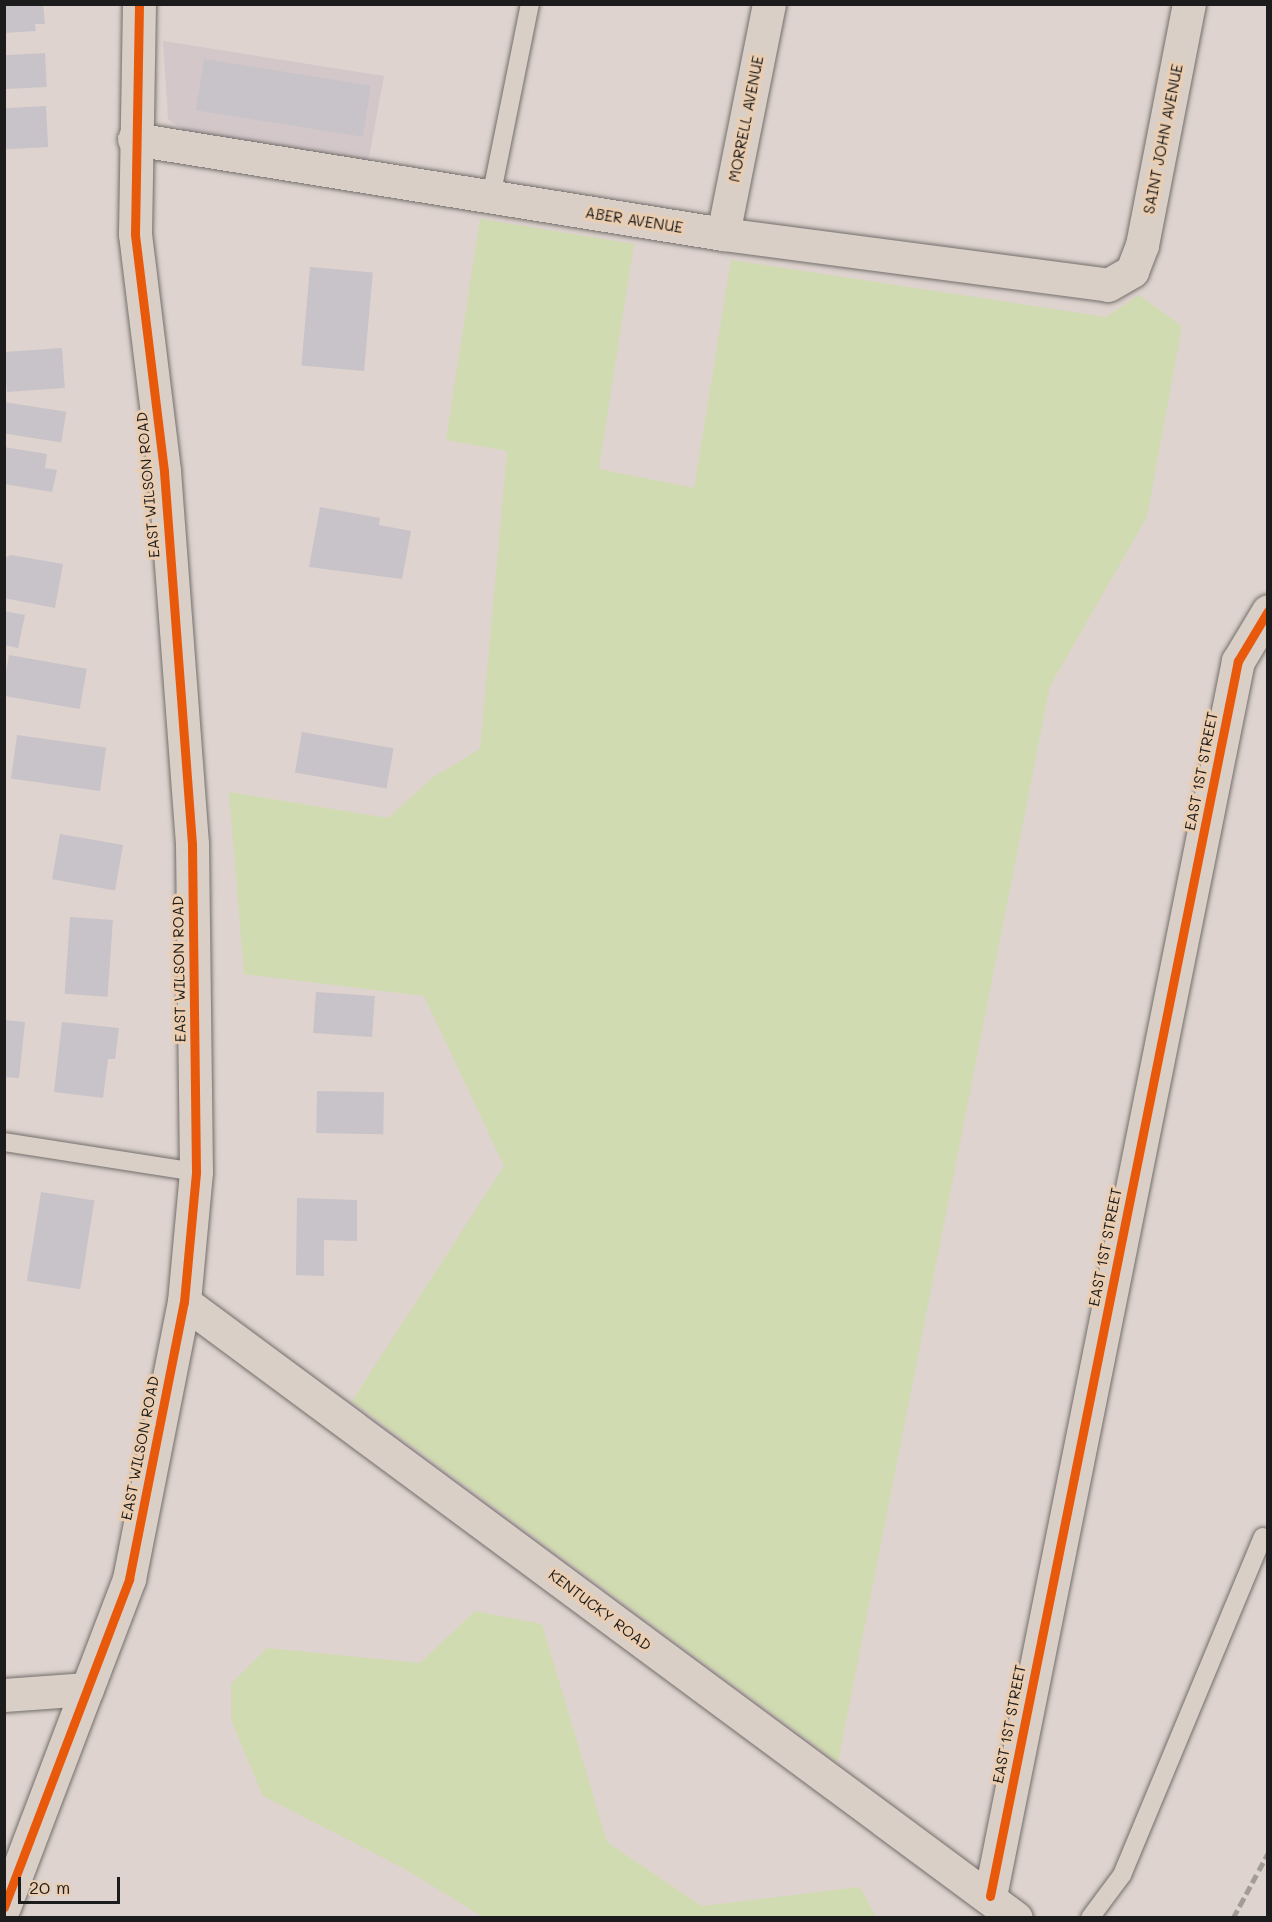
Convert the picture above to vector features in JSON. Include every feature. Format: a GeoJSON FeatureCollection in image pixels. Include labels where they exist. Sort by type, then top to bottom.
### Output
{"type":"FeatureCollection","features":[{"type":"Feature","properties":{"kind":"street","name":"EAST WILSON ROAD"},"geometry":{"type":"LineString","coordinates":[[4,1907],[129,1578],[184,1302],[196,1172],[192,844],[164,471],[135,234],[134,139],[139,4]]}},
{"type":"Feature","properties":{"kind":"street","name":"MORRELL AVENUE"},"geometry":{"type":"LineString","coordinates":[[723,234],[769,4]]}},
{"type":"Feature","properties":{"kind":"street","name":"SAINT JOHN AVENUE"},"geometry":{"type":"LineString","coordinates":[[1132,271],[1142,245],[1189,4]]}},
{"type":"Feature","properties":{"kind":"street","name":"ABER AVENUE"},"geometry":{"type":"LineString","coordinates":[[134,139],[723,234],[1108,285],[1132,271]]}},
{"type":"Feature","properties":{"kind":"street","name":"EAST 1ST STREET"},"geometry":{"type":"LineString","coordinates":[[990,1896],[1238,661],[1268,611]]}},
{"type":"Feature","properties":{"kind":"street","name":"KENTUCKY ROAD"},"geometry":{"type":"LineString","coordinates":[[184,1302],[1016,1917]]}},
{"type":"Feature","properties":{"kind":"street"},"geometry":{"type":"LineString","coordinates":[[4,1695],[87,1689]]}},
{"type":"Feature","properties":{"kind":"lane"},"geometry":{"type":"LineString","coordinates":[[491,197],[530,4]]}},
{"type":"Feature","properties":{"kind":"lane"},"geometry":{"type":"LineString","coordinates":[[4,1142],[196,1172]]}},
{"type":"Feature","properties":{"kind":"lane"},"geometry":{"type":"LineString","coordinates":[[1090,1917],[1122,1875],[1263,1537]]}},
{"type":"Feature","properties":{"kind":"shaded area"},"geometry":{"type":"Polygon","coordinates":[[[163,41],[384,76],[368,162],[187,133],[168,119],[163,41]]]}},
{"type":"Feature","properties":{"kind":"green space"},"geometry":{"type":"Polygon","coordinates":[[[480,219],[634,244],[599,469],[694,488],[731,260],[1106,317],[1139,295],[1182,326],[1147,517],[1050,686],[838,1762],[352,1401],[504,1166],[424,996],[244,974],[229,792],[388,818],[432,778],[480,749],[507,451],[446,440],[480,219]]]}},
{"type":"Feature","properties":{"kind":"green space"},"geometry":{"type":"Polygon","coordinates":[[[475,1611],[542,1624],[607,1842],[702,1906],[860,1887],[876,1917],[483,1917],[405,1869],[263,1796],[231,1720],[231,1684],[267,1648],[420,1663],[475,1611]]]}},
{"type":"Feature","properties":{"kind":"building"},"geometry":{"type":"Polygon","coordinates":[[[4,4],[43,4],[45,24],[35,24],[36,31],[4,33],[4,4]]]}},
{"type":"Feature","properties":{"kind":"building"},"geometry":{"type":"Polygon","coordinates":[[[45,53],[47,87],[6,89],[4,55],[45,53]]]}},
{"type":"Feature","properties":{"kind":"building"},"geometry":{"type":"Polygon","coordinates":[[[204,59],[371,85],[363,137],[196,110],[204,59]]]}},
{"type":"Feature","properties":{"kind":"building"},"geometry":{"type":"Polygon","coordinates":[[[46,106],[48,147],[6,149],[4,108],[46,106]]]}},
{"type":"Feature","properties":{"kind":"building"},"geometry":{"type":"Polygon","coordinates":[[[310,267],[373,272],[364,371],[301,366],[310,267]]]}},
{"type":"Feature","properties":{"kind":"building"},"geometry":{"type":"Polygon","coordinates":[[[62,348],[65,388],[7,392],[4,352],[62,348]]]}},
{"type":"Feature","properties":{"kind":"building"},"geometry":{"type":"Polygon","coordinates":[[[4,402],[66,412],[61,442],[4,433],[4,402]]]}},
{"type":"Feature","properties":{"kind":"building"},"geometry":{"type":"Polygon","coordinates":[[[4,447],[47,454],[45,468],[57,470],[52,492],[4,484],[4,447]]]}},
{"type":"Feature","properties":{"kind":"building"},"geometry":{"type":"Polygon","coordinates":[[[320,507],[380,518],[379,525],[411,531],[402,579],[309,567],[320,507]]]}},
{"type":"Feature","properties":{"kind":"building"},"geometry":{"type":"Polygon","coordinates":[[[11,555],[63,564],[55,608],[4,598],[4,558],[11,555]]]}},
{"type":"Feature","properties":{"kind":"building"},"geometry":{"type":"Polygon","coordinates":[[[4,611],[25,615],[18,648],[4,645],[4,611]]]}},
{"type":"Feature","properties":{"kind":"building"},"geometry":{"type":"Polygon","coordinates":[[[9,655],[87,669],[80,709],[4,696],[9,655]]]}},
{"type":"Feature","properties":{"kind":"building"},"geometry":{"type":"Polygon","coordinates":[[[302,732],[394,748],[386,789],[295,772],[302,732]]]}},
{"type":"Feature","properties":{"kind":"building"},"geometry":{"type":"Polygon","coordinates":[[[17,735],[106,748],[100,791],[11,779],[17,735]]]}},
{"type":"Feature","properties":{"kind":"building"},"geometry":{"type":"Polygon","coordinates":[[[60,834],[123,845],[115,890],[52,879],[60,834]]]}},
{"type":"Feature","properties":{"kind":"building"},"geometry":{"type":"Polygon","coordinates":[[[70,917],[113,920],[108,997],[65,994],[70,917]]]}},
{"type":"Feature","properties":{"kind":"building"},"geometry":{"type":"Polygon","coordinates":[[[316,992],[375,996],[372,1037],[313,1033],[316,992]]]}},
{"type":"Feature","properties":{"kind":"building"},"geometry":{"type":"Polygon","coordinates":[[[4,1020],[25,1022],[19,1078],[4,1077],[4,1020]]]}},
{"type":"Feature","properties":{"kind":"building"},"geometry":{"type":"Polygon","coordinates":[[[62,1022],[119,1028],[115,1059],[108,1059],[103,1098],[54,1092],[62,1022]]]}},
{"type":"Feature","properties":{"kind":"building"},"geometry":{"type":"Polygon","coordinates":[[[317,1091],[384,1092],[383,1134],[316,1133],[317,1091]]]}},
{"type":"Feature","properties":{"kind":"building"},"geometry":{"type":"Polygon","coordinates":[[[41,1192],[94,1200],[80,1289],[27,1281],[41,1192]]]}},
{"type":"Feature","properties":{"kind":"building"},"geometry":{"type":"Polygon","coordinates":[[[297,1198],[357,1200],[357,1241],[324,1240],[324,1276],[296,1275],[297,1198]]]}},
{"type":"Feature","properties":{"kind":"railway"},"geometry":{"type":"LineString","coordinates":[[1233,1918],[1268,1853]]}},
{"type":"Feature","properties":{"kind":"cycle path"},"geometry":{"type":"LineString","coordinates":[[4,1907],[129,1579],[184,1302],[196,1172],[192,844],[164,471],[135,234],[139,4]]}},
{"type":"Feature","properties":{"kind":"cycle path"},"geometry":{"type":"LineString","coordinates":[[990,1896],[1238,661],[1268,611]]}}]}
